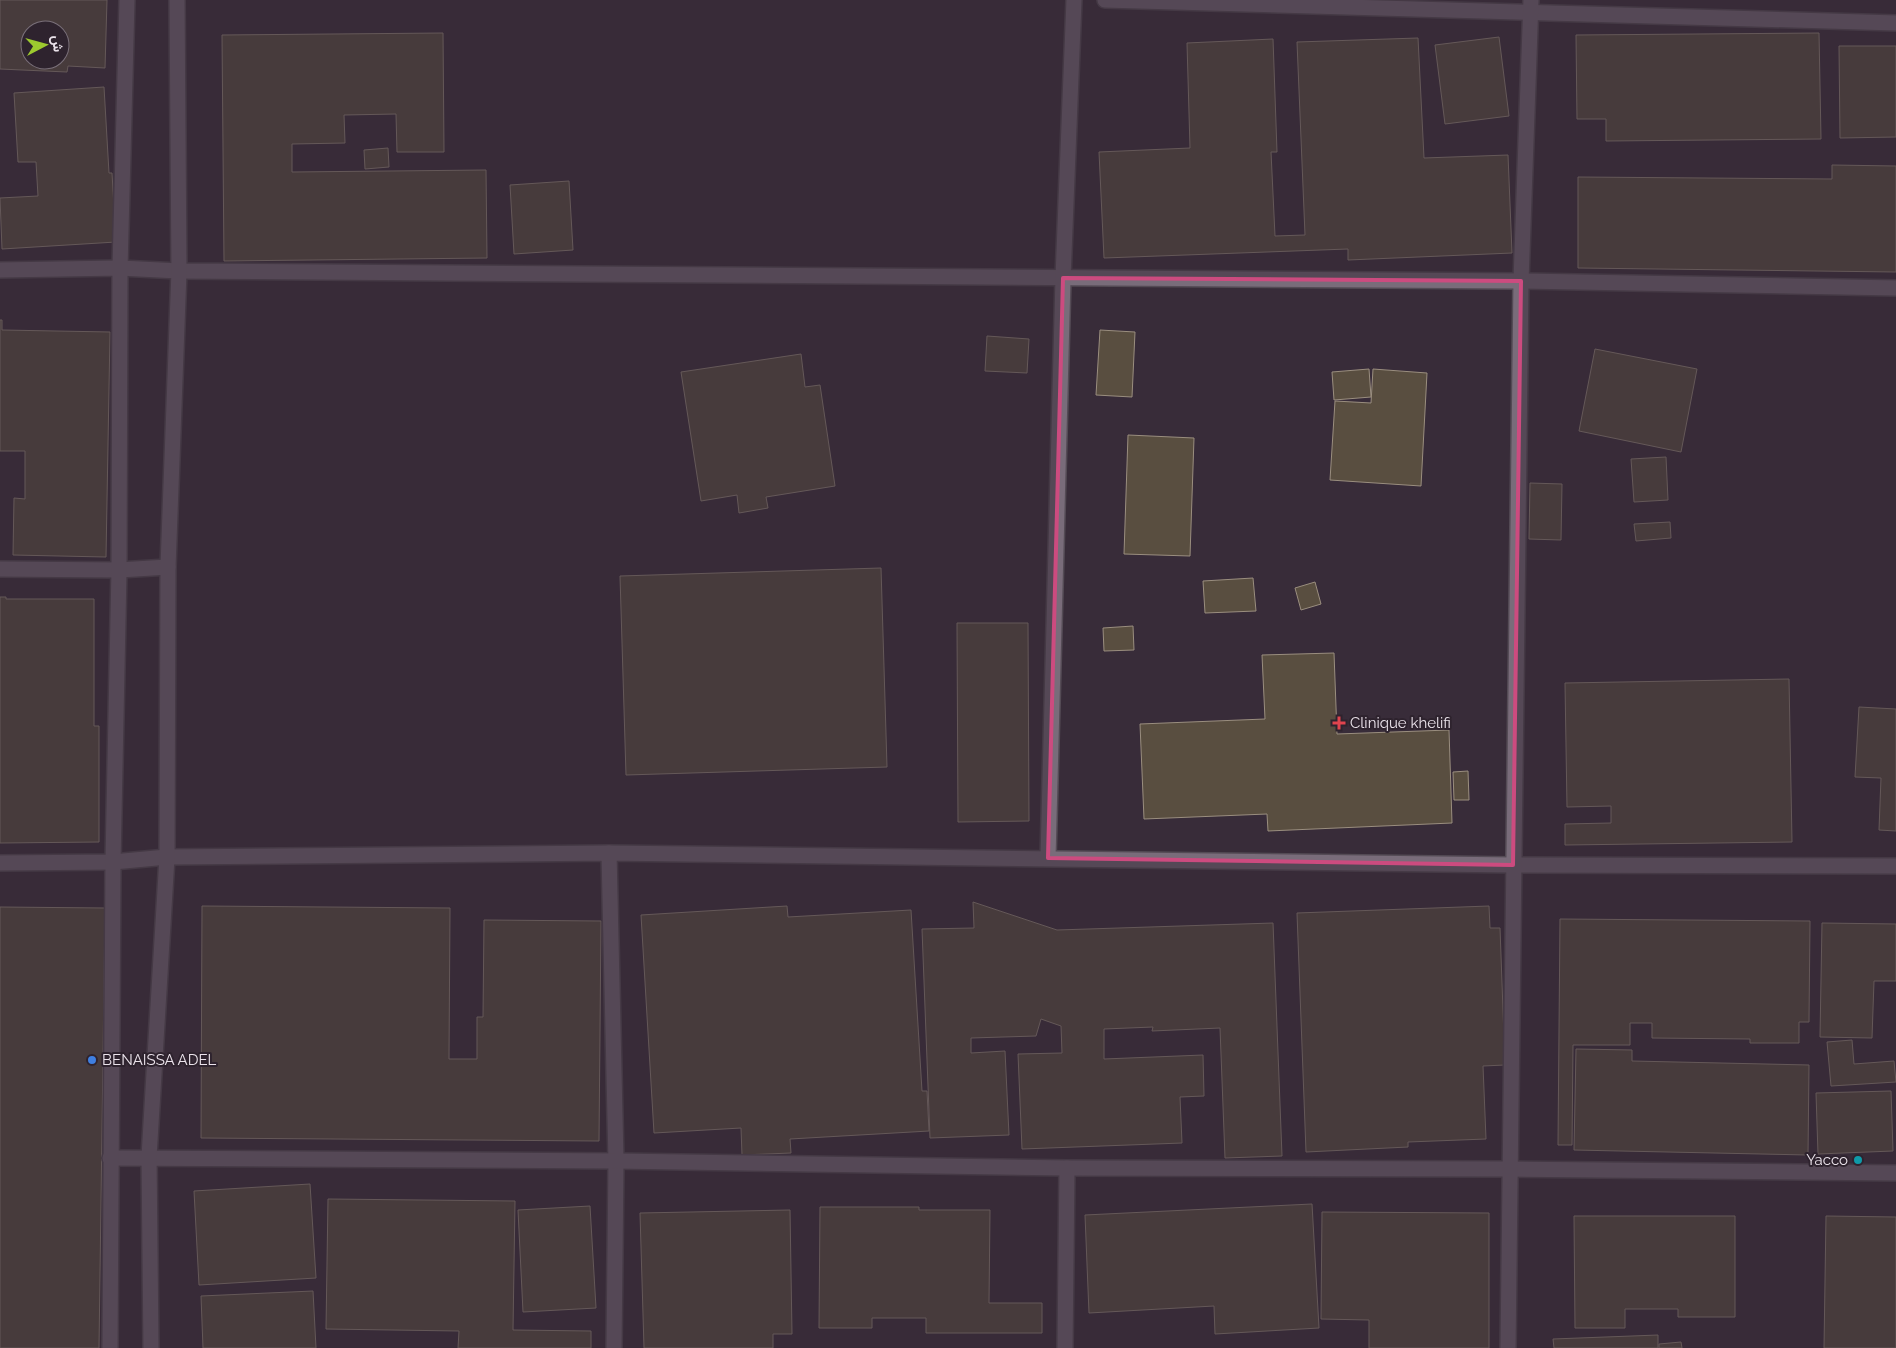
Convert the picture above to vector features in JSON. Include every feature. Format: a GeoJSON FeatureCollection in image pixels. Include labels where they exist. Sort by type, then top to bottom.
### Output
{"type":"FeatureCollection","features":[{"type":"Feature","properties":{"kind":"street"},"geometry":{"type":"LineString","coordinates":[[110,1348],[113,862],[119,570],[120,268],[127,0]]}},
{"type":"Feature","properties":{"kind":"street"},"geometry":{"type":"LineString","coordinates":[[150,1348],[149,1157],[167,857],[168,567],[179,271],[177,0]]}},
{"type":"Feature","properties":{"kind":"street"},"geometry":{"type":"LineString","coordinates":[[1048,858],[1063,278],[1074,0]]}},
{"type":"Feature","properties":{"kind":"street"},"geometry":{"type":"LineString","coordinates":[[1105,0],[1531,6],[1896,23]]}},
{"type":"Feature","properties":{"kind":"street"},"geometry":{"type":"LineString","coordinates":[[1508,1348],[1521,281],[1531,6]]}},
{"type":"Feature","properties":{"kind":"street"},"geometry":{"type":"LineString","coordinates":[[0,270],[120,268],[179,271],[1521,281],[1896,288]]}},
{"type":"Feature","properties":{"kind":"street"},"geometry":{"type":"LineString","coordinates":[[0,569],[119,570],[168,567]]}},
{"type":"Feature","properties":{"kind":"street"},"geometry":{"type":"LineString","coordinates":[[608,853],[616,1161],[614,1348]]}},
{"type":"Feature","properties":{"kind":"street"},"geometry":{"type":"LineString","coordinates":[[0,863],[113,862],[167,857],[608,853],[1513,865],[1896,866]]}},
{"type":"Feature","properties":{"kind":"street"},"geometry":{"type":"LineString","coordinates":[[110,1158],[616,1161],[1067,1168],[1509,1169],[1896,1173]]}},
{"type":"Feature","properties":{"kind":"street"},"geometry":{"type":"LineString","coordinates":[[1065,1348],[1067,1168]]}},
{"type":"Feature","properties":{"kind":"highlighted area"},"geometry":{"type":"Polygon","coordinates":[[[1063,278],[1521,281],[1513,865],[1048,858],[1063,278]]]}},
{"type":"Feature","properties":{"kind":"building"},"geometry":{"type":"Polygon","coordinates":[[[0,0],[107,0],[105,68],[70,66],[70,20],[20,20],[20,70],[0,69],[0,0]]]}},
{"type":"Feature","properties":{"kind":"building"},"geometry":{"type":"Polygon","coordinates":[[[443,33],[444,152],[397,152],[396,114],[344,115],[345,143],[292,144],[292,172],[486,170],[487,258],[224,261],[222,35],[443,33]]]}},
{"type":"Feature","properties":{"kind":"building"},"geometry":{"type":"Polygon","coordinates":[[[1819,33],[1821,139],[1606,141],[1606,119],[1577,119],[1576,35],[1819,33]]]}},
{"type":"Feature","properties":{"kind":"building"},"geometry":{"type":"Polygon","coordinates":[[[1499,37],[1509,116],[1445,124],[1435,45],[1499,37]]]}},
{"type":"Feature","properties":{"kind":"building"},"geometry":{"type":"Polygon","coordinates":[[[1418,38],[1424,158],[1508,155],[1512,253],[1348,260],[1348,249],[1104,258],[1099,152],[1190,148],[1187,43],[1273,39],[1277,152],[1271,152],[1275,236],[1305,235],[1297,42],[1418,38]]]}},
{"type":"Feature","properties":{"kind":"building"},"geometry":{"type":"Polygon","coordinates":[[[1839,46],[1896,46],[1896,137],[1840,138],[1839,46]]]}},
{"type":"Feature","properties":{"kind":"building"},"geometry":{"type":"Polygon","coordinates":[[[22,70],[67,70],[67,72],[22,70]]]}},
{"type":"Feature","properties":{"kind":"building"},"geometry":{"type":"Polygon","coordinates":[[[104,87],[109,173],[112,173],[116,242],[2,249],[0,198],[38,196],[36,162],[18,162],[14,93],[104,87]]]}},
{"type":"Feature","properties":{"kind":"building"},"geometry":{"type":"Polygon","coordinates":[[[388,148],[389,167],[365,169],[364,150],[388,148]]]}},
{"type":"Feature","properties":{"kind":"building"},"geometry":{"type":"Polygon","coordinates":[[[1832,165],[1896,166],[1896,272],[1578,268],[1578,177],[1832,179],[1832,165]]]}},
{"type":"Feature","properties":{"kind":"building"},"geometry":{"type":"Polygon","coordinates":[[[569,181],[573,250],[514,254],[510,185],[569,181]]]}},
{"type":"Feature","properties":{"kind":"building"},"geometry":{"type":"Polygon","coordinates":[[[0,320],[2,320],[2,330],[110,332],[106,557],[13,555],[14,498],[25,499],[25,451],[0,451],[0,320]]]}},
{"type":"Feature","properties":{"kind":"building"},"geometry":{"type":"Polygon","coordinates":[[[1100,330],[1135,332],[1132,397],[1096,395],[1100,330]]]}},
{"type":"Feature","properties":{"kind":"building"},"geometry":{"type":"Polygon","coordinates":[[[987,336],[1029,339],[1027,373],[985,371],[987,336]]]}},
{"type":"Feature","properties":{"kind":"building"},"geometry":{"type":"Polygon","coordinates":[[[1595,349],[1697,369],[1681,452],[1579,431],[1595,349]]]}},
{"type":"Feature","properties":{"kind":"building"},"geometry":{"type":"Polygon","coordinates":[[[801,354],[805,387],[820,385],[835,486],[766,497],[768,508],[739,513],[737,495],[701,501],[681,372],[801,354]]]}},
{"type":"Feature","properties":{"kind":"building"},"geometry":{"type":"Polygon","coordinates":[[[1369,369],[1371,397],[1334,400],[1332,372],[1369,369]]]}},
{"type":"Feature","properties":{"kind":"building"},"geometry":{"type":"Polygon","coordinates":[[[1373,369],[1427,373],[1421,486],[1330,480],[1335,401],[1371,403],[1373,369]]]}},
{"type":"Feature","properties":{"kind":"building"},"geometry":{"type":"Polygon","coordinates":[[[1128,435],[1194,438],[1190,556],[1124,554],[1128,435]]]}},
{"type":"Feature","properties":{"kind":"building"},"geometry":{"type":"Polygon","coordinates":[[[1666,457],[1668,500],[1634,502],[1631,459],[1666,457]]]}},
{"type":"Feature","properties":{"kind":"building"},"geometry":{"type":"Polygon","coordinates":[[[1530,483],[1562,484],[1561,540],[1529,539],[1530,483]]]}},
{"type":"Feature","properties":{"kind":"building"},"geometry":{"type":"Polygon","coordinates":[[[1670,522],[1671,538],[1636,541],[1634,524],[1670,522]]]}},
{"type":"Feature","properties":{"kind":"building"},"geometry":{"type":"Polygon","coordinates":[[[881,568],[887,767],[626,775],[620,576],[881,568]]]}},
{"type":"Feature","properties":{"kind":"building"},"geometry":{"type":"Polygon","coordinates":[[[1253,578],[1256,611],[1205,613],[1203,581],[1253,578]]]}},
{"type":"Feature","properties":{"kind":"building"},"geometry":{"type":"Polygon","coordinates":[[[1315,582],[1321,604],[1301,610],[1295,588],[1315,582]]]}},
{"type":"Feature","properties":{"kind":"building"},"geometry":{"type":"Polygon","coordinates":[[[0,597],[6,597],[6,599],[94,599],[94,726],[99,726],[99,842],[0,843],[0,597]]]}},
{"type":"Feature","properties":{"kind":"building"},"geometry":{"type":"Polygon","coordinates":[[[957,623],[1028,623],[1029,821],[958,822],[957,623]]]}},
{"type":"Feature","properties":{"kind":"building"},"geometry":{"type":"Polygon","coordinates":[[[1133,626],[1134,650],[1104,651],[1103,628],[1133,626]]]}},
{"type":"Feature","properties":{"kind":"building"},"geometry":{"type":"Polygon","coordinates":[[[1334,653],[1337,734],[1449,730],[1452,823],[1268,831],[1267,814],[1144,819],[1140,724],[1265,719],[1262,655],[1334,653]]]}},
{"type":"Feature","properties":{"kind":"building"},"geometry":{"type":"Polygon","coordinates":[[[1789,679],[1792,842],[1565,845],[1565,824],[1611,823],[1611,806],[1567,807],[1565,683],[1789,679]]]}},
{"type":"Feature","properties":{"kind":"building"},"geometry":{"type":"Polygon","coordinates":[[[1859,707],[1896,709],[1896,831],[1879,830],[1881,778],[1855,777],[1859,707]]]}},
{"type":"Feature","properties":{"kind":"building"},"geometry":{"type":"Polygon","coordinates":[[[1468,771],[1469,800],[1454,800],[1453,772],[1468,771]]]}},
{"type":"Feature","properties":{"kind":"building"},"geometry":{"type":"Polygon","coordinates":[[[973,902],[1057,930],[1273,923],[1282,1156],[1225,1158],[1220,1028],[1152,1031],[1153,1027],[1104,1029],[1104,1059],[1203,1055],[1204,1096],[1180,1097],[1182,1143],[1022,1149],[1018,1054],[1062,1053],[1061,1026],[1041,1019],[1036,1036],[971,1038],[971,1053],[1005,1051],[1009,1135],[930,1138],[922,929],[974,928],[973,902]]]}},
{"type":"Feature","properties":{"kind":"building"},"geometry":{"type":"Polygon","coordinates":[[[202,906],[450,908],[449,1059],[477,1059],[477,1017],[483,1017],[484,920],[601,921],[599,1141],[201,1138],[202,906]]]}},
{"type":"Feature","properties":{"kind":"building"},"geometry":{"type":"Polygon","coordinates":[[[787,906],[788,917],[911,910],[922,1091],[927,1091],[929,1131],[790,1139],[791,1153],[742,1155],[741,1128],[654,1133],[641,915],[787,906]]]}},
{"type":"Feature","properties":{"kind":"building"},"geometry":{"type":"Polygon","coordinates":[[[1489,906],[1490,928],[1500,928],[1505,1065],[1483,1066],[1486,1139],[1408,1142],[1408,1147],[1306,1152],[1297,913],[1489,906]]]}},
{"type":"Feature","properties":{"kind":"building"},"geometry":{"type":"Polygon","coordinates":[[[0,907],[105,908],[99,1348],[0,1348],[0,907]]]}},
{"type":"Feature","properties":{"kind":"building"},"geometry":{"type":"Polygon","coordinates":[[[1560,919],[1810,921],[1809,1022],[1799,1022],[1799,1043],[1750,1043],[1750,1039],[1652,1038],[1652,1023],[1630,1023],[1630,1045],[1573,1045],[1572,1145],[1558,1145],[1560,919]]]}},
{"type":"Feature","properties":{"kind":"building"},"geometry":{"type":"Polygon","coordinates":[[[1822,923],[1896,924],[1896,981],[1874,981],[1872,1038],[1820,1037],[1822,923]]]}},
{"type":"Feature","properties":{"kind":"building"},"geometry":{"type":"Polygon","coordinates":[[[1852,1040],[1854,1064],[1894,1061],[1896,1082],[1831,1086],[1827,1042],[1852,1040]]]}},
{"type":"Feature","properties":{"kind":"building"},"geometry":{"type":"Polygon","coordinates":[[[1576,1049],[1632,1050],[1632,1061],[1809,1065],[1808,1155],[1574,1150],[1576,1049]]]}},
{"type":"Feature","properties":{"kind":"building"},"geometry":{"type":"Polygon","coordinates":[[[1891,1091],[1893,1151],[1818,1154],[1816,1093],[1891,1091]]]}},
{"type":"Feature","properties":{"kind":"building"},"geometry":{"type":"Polygon","coordinates":[[[310,1184],[316,1278],[199,1285],[194,1191],[310,1184]]]}},
{"type":"Feature","properties":{"kind":"building"},"geometry":{"type":"Polygon","coordinates":[[[328,1199],[515,1201],[513,1330],[591,1331],[591,1348],[458,1348],[459,1331],[326,1329],[328,1199]]]}},
{"type":"Feature","properties":{"kind":"building"},"geometry":{"type":"Polygon","coordinates":[[[1312,1204],[1319,1328],[1215,1334],[1214,1306],[1089,1313],[1085,1215],[1312,1204]]]}},
{"type":"Feature","properties":{"kind":"building"},"geometry":{"type":"Polygon","coordinates":[[[590,1206],[596,1308],[523,1312],[518,1210],[590,1206]]]}},
{"type":"Feature","properties":{"kind":"building"},"geometry":{"type":"Polygon","coordinates":[[[820,1207],[919,1207],[919,1210],[990,1210],[989,1303],[1042,1303],[1042,1333],[926,1333],[926,1318],[872,1318],[872,1328],[819,1328],[820,1207]]]}},
{"type":"Feature","properties":{"kind":"building"},"geometry":{"type":"Polygon","coordinates":[[[790,1210],[792,1334],[773,1334],[773,1348],[644,1348],[640,1213],[790,1210]]]}},
{"type":"Feature","properties":{"kind":"building"},"geometry":{"type":"Polygon","coordinates":[[[1322,1212],[1489,1213],[1489,1348],[1369,1348],[1369,1320],[1321,1319],[1322,1212]]]}},
{"type":"Feature","properties":{"kind":"building"},"geometry":{"type":"Polygon","coordinates":[[[1574,1216],[1735,1216],[1735,1317],[1678,1317],[1678,1309],[1625,1309],[1625,1328],[1575,1328],[1574,1216]]]}},
{"type":"Feature","properties":{"kind":"building"},"geometry":{"type":"Polygon","coordinates":[[[1826,1216],[1896,1217],[1896,1348],[1824,1348],[1826,1216]]]}},
{"type":"Feature","properties":{"kind":"building"},"geometry":{"type":"Polygon","coordinates":[[[313,1291],[316,1348],[203,1348],[201,1296],[313,1291]]]}},
{"type":"Feature","properties":{"kind":"building"},"geometry":{"type":"Polygon","coordinates":[[[1658,1335],[1658,1348],[1554,1348],[1553,1339],[1658,1335]]]}},
{"type":"Feature","properties":{"kind":"building"},"geometry":{"type":"Polygon","coordinates":[[[1681,1342],[1682,1348],[1659,1348],[1659,1344],[1681,1342]]]}},
{"type":"Feature","properties":{"kind":"place","name":"Clinique khelifi"},"geometry":{"type":"Point","coordinates":[1339,723]}},
{"type":"Feature","properties":{"kind":"place","name":"BENAISSA ADEL"},"geometry":{"type":"Point","coordinates":[92,1060]}},
{"type":"Feature","properties":{"kind":"place","name":"Yacco"},"geometry":{"type":"Point","coordinates":[1858,1160]}}]}
